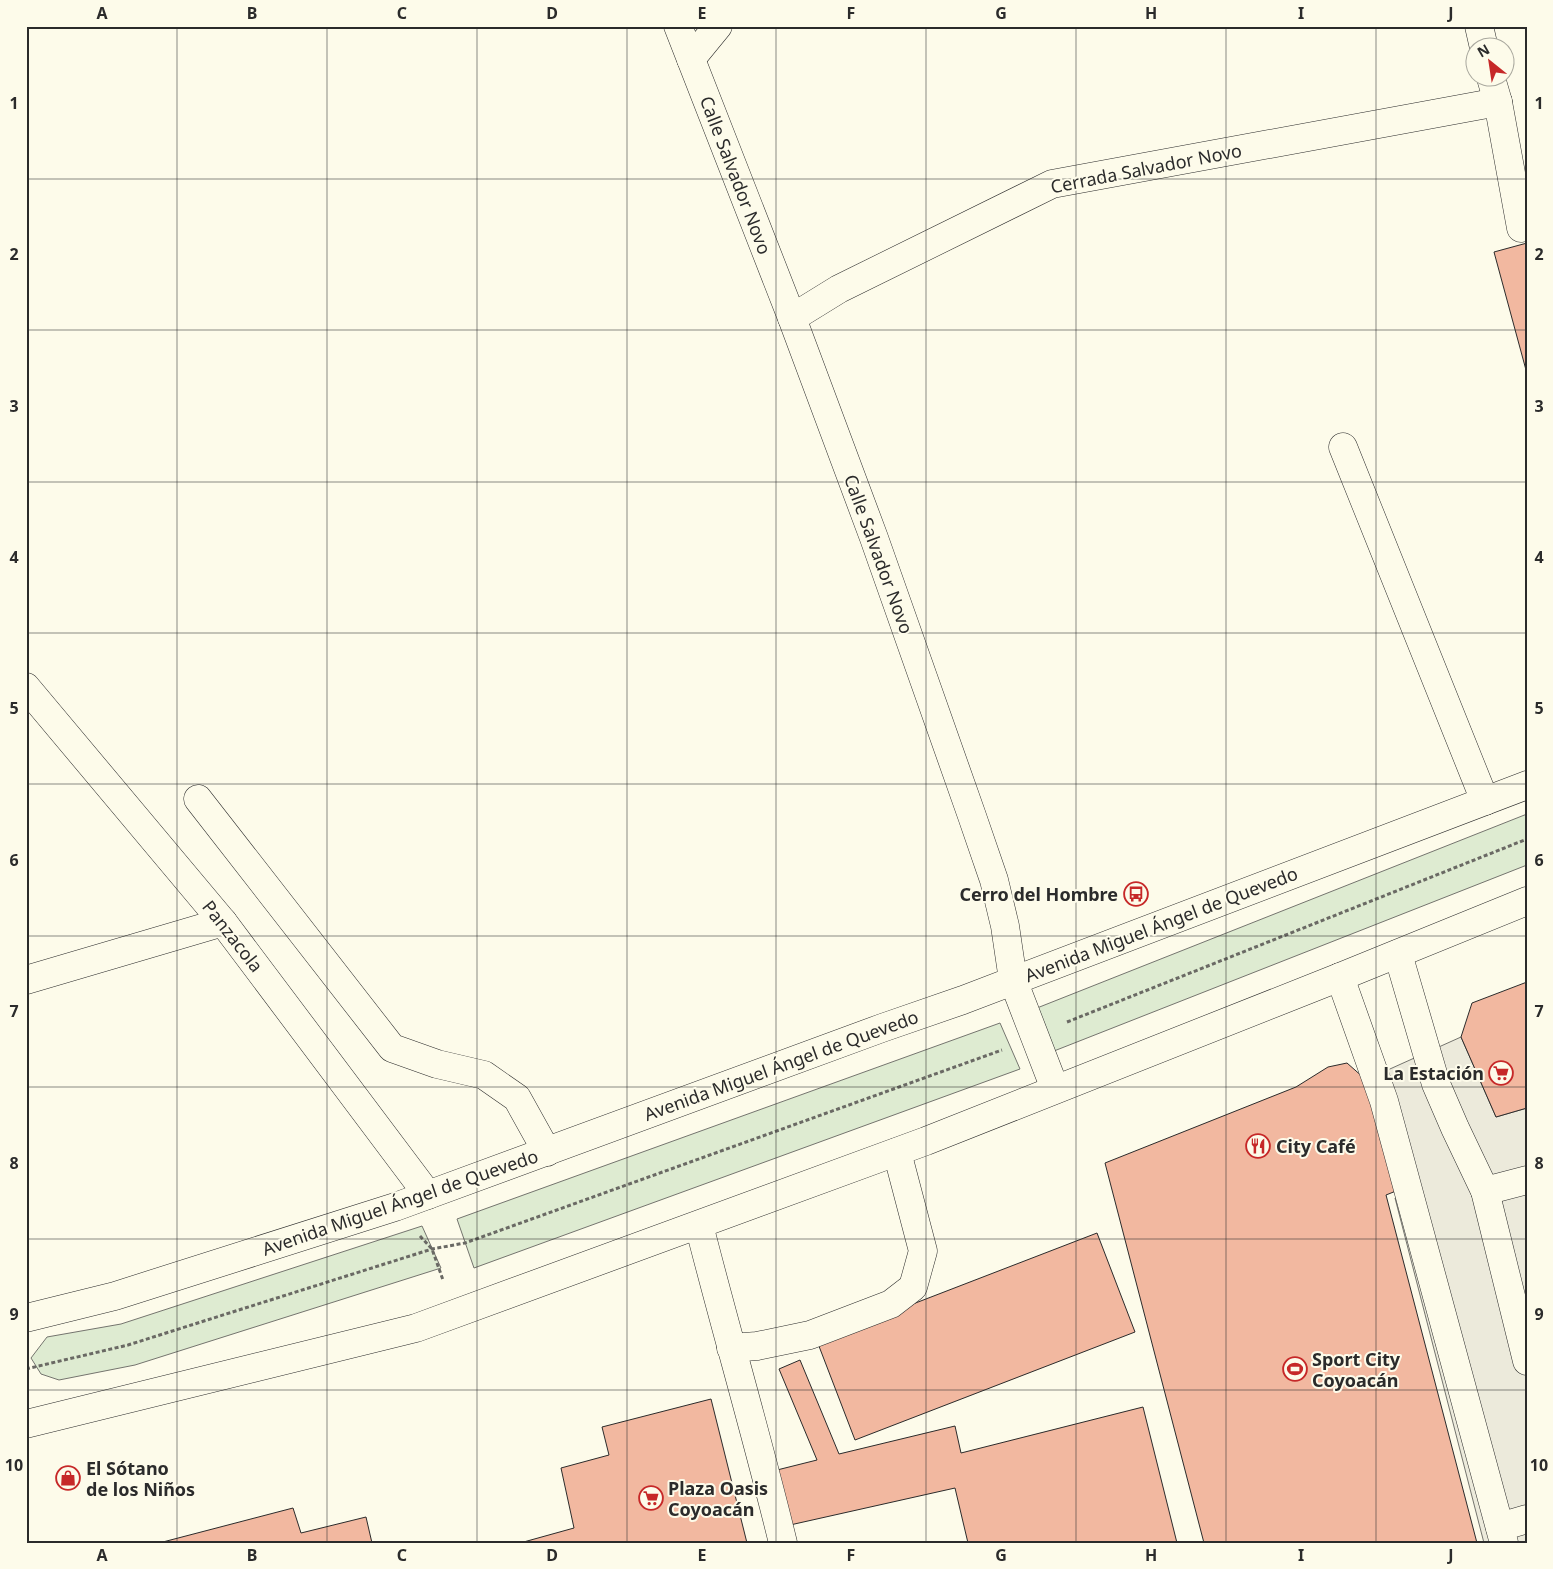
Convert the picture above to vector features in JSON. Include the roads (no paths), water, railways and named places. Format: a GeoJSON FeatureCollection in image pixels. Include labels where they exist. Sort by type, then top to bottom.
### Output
{"type":"FeatureCollection","features":[{"type":"Feature","properties":{"kind":"main road","name":"Calle Salvador Novo"},"geometry":{"type":"LineString","coordinates":[[678,26],[792,318],[874,538],[994,880],[1005,926],[1013,980],[1055,1090]]}},
{"type":"Feature","properties":{"kind":"main road"},"geometry":{"type":"LineString","coordinates":[[691,59],[718,26]]}},
{"type":"Feature","properties":{"kind":"main road"},"geometry":{"type":"LineString","coordinates":[[1495,90],[1521,228]]}},
{"type":"Feature","properties":{"kind":"main road","name":"Cerrada Salvador Novo"},"geometry":{"type":"LineString","coordinates":[[792,318],[839,289],[1052,184],[1495,90]]}},
{"type":"Feature","properties":{"kind":"main road"},"geometry":{"type":"LineString","coordinates":[[1343,447],[1485,801]]}},
{"type":"Feature","properties":{"kind":"main road","name":"Panzacola"},"geometry":{"type":"LineString","coordinates":[[26,686],[223,922],[428,1195]]}},
{"type":"Feature","properties":{"kind":"main road","name":"Avenida Miguel Ángel de Quevedo"},"geometry":{"type":"LineString","coordinates":[[26,1318],[115,1296],[428,1195],[1013,980],[1527,785]]}},
{"type":"Feature","properties":{"kind":"main road"},"geometry":{"type":"LineString","coordinates":[[198,799],[392,1048],[437,1064],[484,1075],[517,1098],[547,1152]]}},
{"type":"Feature","properties":{"kind":"main road"},"geometry":{"type":"LineString","coordinates":[[26,1424],[416,1328],[897,1152],[1527,901]]}},
{"type":"Feature","properties":{"kind":"main road"},"geometry":{"type":"LineString","coordinates":[[26,980],[223,922]]}},
{"type":"Feature","properties":{"kind":"main road"},"geometry":{"type":"LineString","coordinates":[[1398,954],[1436,1084],[1485,1191],[1527,1360]]}},
{"type":"Feature","properties":{"kind":"main road"},"geometry":{"type":"LineString","coordinates":[[1340,977],[1384,1101],[1502,1535],[1527,1519]]}},
{"type":"Feature","properties":{"kind":"main road"},"geometry":{"type":"LineString","coordinates":[[731,1348],[757,1346],[810,1335],[891,1304],[913,1287],[923,1251],[897,1152]]}},
{"type":"Feature","properties":{"kind":"main road"},"geometry":{"type":"LineString","coordinates":[[1485,1191],[1527,1180]]}},
{"type":"Feature","properties":{"kind":"main road"},"geometry":{"type":"LineString","coordinates":[[699,1225],[762,1457],[783,1543]]}},
{"type":"Feature","properties":{"kind":"place","name":"Cerro del Hombre"},"geometry":{"type":"Point","coordinates":[1136,894]}},
{"type":"Feature","properties":{"kind":"place","name":"La Estación"},"geometry":{"type":"Point","coordinates":[1501,1073]}},
{"type":"Feature","properties":{"kind":"place","name":"City Café"},"geometry":{"type":"Point","coordinates":[1258,1146]}},
{"type":"Feature","properties":{"kind":"place","name":"Sport City Coyoacán"},"geometry":{"type":"Point","coordinates":[1295,1369]}},
{"type":"Feature","properties":{"kind":"place","name":"El Sótano de los Niños"},"geometry":{"type":"Point","coordinates":[68,1478]}},
{"type":"Feature","properties":{"kind":"place","name":"Plaza Oasis Coyoacán"},"geometry":{"type":"Point","coordinates":[651,1498]}}]}
